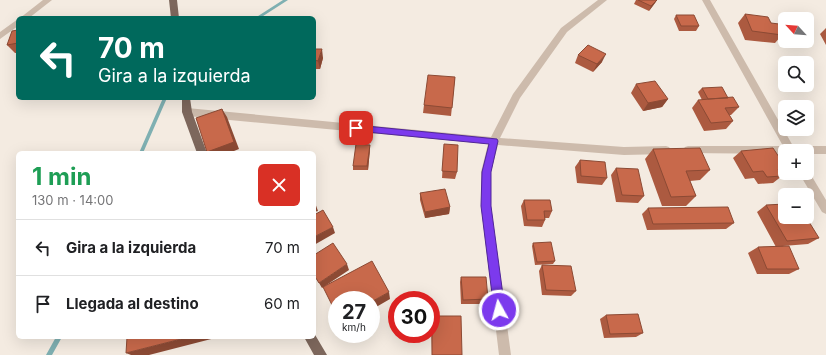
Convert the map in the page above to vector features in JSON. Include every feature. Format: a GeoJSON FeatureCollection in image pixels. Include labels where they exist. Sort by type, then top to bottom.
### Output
{"type":"FeatureCollection","features":[{"type":"Feature","properties":{"kind":"main road"},"geometry":{"type":"LineString","coordinates":[[173,0],[175,16]]}},
{"type":"Feature","properties":{"kind":"main road"},"geometry":{"type":"LineString","coordinates":[[186,100],[188,112],[201,151]]}},
{"type":"Feature","properties":{"kind":"main road"},"geometry":{"type":"LineString","coordinates":[[311,339],[321,355]]}},
{"type":"Feature","properties":{"kind":"street"},"geometry":{"type":"LineString","coordinates":[[27,16],[48,0]]}},
{"type":"Feature","properties":{"kind":"street"},"geometry":{"type":"LineString","coordinates":[[505,355],[486,206],[486,172],[494,141],[516,96],[564,30],[602,0]]}},
{"type":"Feature","properties":{"kind":"street"},"geometry":{"type":"LineString","coordinates":[[706,0],[787,144]]}},
{"type":"Feature","properties":{"kind":"street"},"geometry":{"type":"LineString","coordinates":[[1,35],[16,24]]}},
{"type":"Feature","properties":{"kind":"street"},"geometry":{"type":"LineString","coordinates":[[188,112],[494,141],[624,151],[778,150]]}},
{"type":"Feature","properties":{"kind":"street"},"geometry":{"type":"LineString","coordinates":[[814,150],[826,150]]}},
{"type":"Feature","properties":{"kind":"street"},"geometry":{"type":"LineString","coordinates":[[808,180],[826,209]]}},
{"type":"Feature","properties":{"kind":"building"},"geometry":{"type":"Polygon","coordinates":[[[638,0],[657,0],[651,6],[638,0]]]}},
{"type":"Feature","properties":{"kind":"building"},"geometry":{"type":"Polygon","coordinates":[[[745,14],[768,17],[771,23],[778,24],[778,34],[752,31],[745,14]]]}},
{"type":"Feature","properties":{"kind":"building"},"geometry":{"type":"Polygon","coordinates":[[[676,15],[694,15],[699,26],[681,26],[676,15]]]}},
{"type":"Feature","properties":{"kind":"building"},"geometry":{"type":"Polygon","coordinates":[[[16,30],[16,43],[7,45],[12,31],[16,30]]]}},
{"type":"Feature","properties":{"kind":"building"},"geometry":{"type":"Polygon","coordinates":[[[588,45],[606,54],[597,64],[578,55],[588,45]]]}},
{"type":"Feature","properties":{"kind":"building"},"geometry":{"type":"Polygon","coordinates":[[[316,49],[322,49],[318,61],[316,60],[316,49]]]}},
{"type":"Feature","properties":{"kind":"building"},"geometry":{"type":"Polygon","coordinates":[[[428,75],[455,77],[452,108],[424,105],[428,75]]]}},
{"type":"Feature","properties":{"kind":"building"},"geometry":{"type":"Polygon","coordinates":[[[655,81],[668,99],[648,103],[636,84],[655,81]]]}},
{"type":"Feature","properties":{"kind":"building"},"geometry":{"type":"Polygon","coordinates":[[[722,87],[728,98],[708,99],[702,88],[722,87]]]}},
{"type":"Feature","properties":{"kind":"building"},"geometry":{"type":"Polygon","coordinates":[[[733,97],[739,107],[725,108],[733,121],[711,123],[698,100],[733,97]]]}},
{"type":"Feature","properties":{"kind":"building"},"geometry":{"type":"Polygon","coordinates":[[[222,109],[234,142],[207,151],[196,118],[222,109]]]}},
{"type":"Feature","properties":{"kind":"building"},"geometry":{"type":"Polygon","coordinates":[[[356,144],[370,145],[367,166],[353,166],[356,144]]]}},
{"type":"Feature","properties":{"kind":"building"},"geometry":{"type":"Polygon","coordinates":[[[444,144],[458,145],[457,172],[442,171],[444,144]]]}},
{"type":"Feature","properties":{"kind":"building"},"geometry":{"type":"Polygon","coordinates":[[[700,148],[710,170],[686,171],[696,196],[671,197],[653,149],[700,148]]]}},
{"type":"Feature","properties":{"kind":"building"},"geometry":{"type":"Polygon","coordinates":[[[773,148],[778,156],[778,176],[767,177],[763,171],[753,172],[741,151],[773,148]]]}},
{"type":"Feature","properties":{"kind":"building"},"geometry":{"type":"Polygon","coordinates":[[[580,160],[605,162],[607,178],[581,176],[580,160]]]}},
{"type":"Feature","properties":{"kind":"building"},"geometry":{"type":"Polygon","coordinates":[[[616,168],[638,169],[644,196],[622,195],[616,168]]]}},
{"type":"Feature","properties":{"kind":"building"},"geometry":{"type":"Polygon","coordinates":[[[445,189],[450,207],[425,212],[420,193],[445,189]]]}},
{"type":"Feature","properties":{"kind":"building"},"geometry":{"type":"Polygon","coordinates":[[[524,200],[550,200],[552,211],[544,211],[545,220],[527,220],[524,200]]]}},
{"type":"Feature","properties":{"kind":"building"},"geometry":{"type":"Polygon","coordinates":[[[778,204],[778,224],[810,224],[819,238],[787,241],[766,205],[778,204]]]}},
{"type":"Feature","properties":{"kind":"building"},"geometry":{"type":"Polygon","coordinates":[[[728,207],[734,223],[653,224],[648,208],[728,207]]]}},
{"type":"Feature","properties":{"kind":"building"},"geometry":{"type":"Polygon","coordinates":[[[323,210],[333,227],[316,236],[316,214],[323,210]]]}},
{"type":"Feature","properties":{"kind":"building"},"geometry":{"type":"Polygon","coordinates":[[[551,242],[555,261],[537,262],[533,243],[551,242]]]}},
{"type":"Feature","properties":{"kind":"building"},"geometry":{"type":"Polygon","coordinates":[[[333,243],[347,264],[319,283],[316,278],[316,254],[333,243]]]}},
{"type":"Feature","properties":{"kind":"building"},"geometry":{"type":"Polygon","coordinates":[[[789,246],[799,269],[767,269],[758,247],[789,246]]]}},
{"type":"Feature","properties":{"kind":"building"},"geometry":{"type":"Polygon","coordinates":[[[372,261],[388,291],[380,297],[380,291],[328,291],[328,297],[323,287],[372,261]]]}},
{"type":"Feature","properties":{"kind":"building"},"geometry":{"type":"Polygon","coordinates":[[[542,265],[571,266],[576,291],[546,290],[542,265]]]}},
{"type":"Feature","properties":{"kind":"building"},"geometry":{"type":"Polygon","coordinates":[[[461,277],[486,277],[488,299],[463,300],[461,277]]]}},
{"type":"Feature","properties":{"kind":"building"},"geometry":{"type":"Polygon","coordinates":[[[638,314],[643,333],[610,334],[606,315],[638,314]]]}},
{"type":"Feature","properties":{"kind":"building"},"geometry":{"type":"Polygon","coordinates":[[[440,316],[461,316],[462,355],[432,355],[432,343],[440,343],[440,316]]]}},
{"type":"Feature","properties":{"kind":"building"},"geometry":{"type":"Polygon","coordinates":[[[127,339],[181,339],[126,353],[127,339]]]}},
{"type":"Feature","properties":{"kind":"waterway"},"geometry":{"type":"LineString","coordinates":[[260,16],[286,0]]}},
{"type":"Feature","properties":{"kind":"waterway"},"geometry":{"type":"LineString","coordinates":[[142,151],[164,100]]}},
{"type":"Feature","properties":{"kind":"waterway"},"geometry":{"type":"LineString","coordinates":[[49,355],[58,339]]}},
{"type":"Feature","properties":{"kind":"route"},"geometry":{"type":"LineString","coordinates":[[356,128],[494,141],[486,172],[486,206],[499,310]]}}]}
